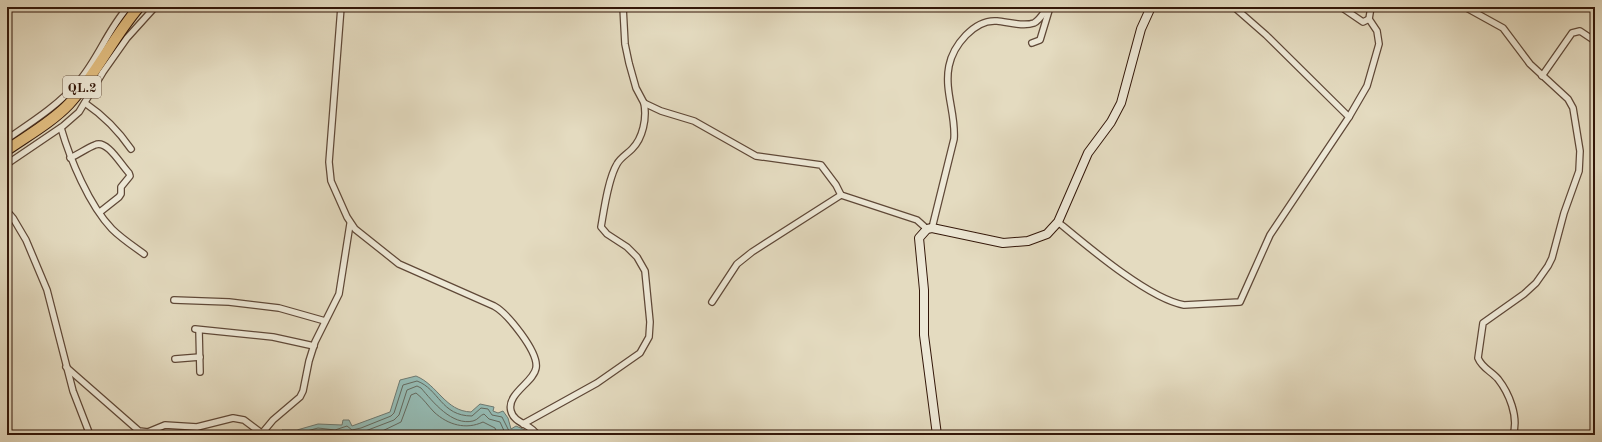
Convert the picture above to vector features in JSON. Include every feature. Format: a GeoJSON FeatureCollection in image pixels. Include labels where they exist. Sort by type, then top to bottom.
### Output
{"type":"FeatureCollection","features":[{"type":"Feature","properties":{"kind":"highway","name":"QL.2"},"geometry":{"type":"LineString","coordinates":[[7,150],[68,104],[123,25],[139,7]]}},
{"type":"Feature","properties":{"kind":"street"},"geometry":{"type":"LineString","coordinates":[[7,139],[28,125],[66,95],[93,67],[112,28],[128,7]]}},
{"type":"Feature","properties":{"kind":"street"},"geometry":{"type":"LineString","coordinates":[[7,164],[61,128],[79,112],[103,72],[127,38],[155,7]]}},
{"type":"Feature","properties":{"kind":"street"},"geometry":{"type":"LineString","coordinates":[[342,7],[329,172],[331,181],[350,224],[377,248],[399,264],[494,306],[506,315],[528,344],[536,361],[536,369],[512,399],[510,406],[513,416],[534,430],[537,435]]}},
{"type":"Feature","properties":{"kind":"street"},"geometry":{"type":"LineString","coordinates":[[523,424],[597,383],[640,353],[649,338],[650,322],[645,271],[637,257],[627,246],[607,234],[601,227],[612,176],[617,163],[634,148],[643,127],[646,115],[644,103],[636,88],[630,69],[623,7]]}},
{"type":"Feature","properties":{"kind":"street"},"geometry":{"type":"LineString","coordinates":[[1032,43],[1040,40],[1049,7]]}},
{"type":"Feature","properties":{"kind":"street"},"geometry":{"type":"LineString","coordinates":[[937,435],[924,335],[924,278],[918,242],[921,234],[930,228],[954,139],[954,128],[947,79],[949,64],[957,46],[966,36],[984,24],[995,20],[1026,24],[1033,23],[1038,20],[1049,7]]}},
{"type":"Feature","properties":{"kind":"street"},"geometry":{"type":"LineString","coordinates":[[644,103],[694,121],[756,156],[821,165],[836,185],[841,195],[917,220],[930,228],[1003,243],[1037,239],[1047,234],[1058,222],[1088,153],[1111,122],[1122,103],[1141,29],[1151,7]]}},
{"type":"Feature","properties":{"kind":"street"},"geometry":{"type":"LineString","coordinates":[[1234,7],[1266,35],[1349,117]]}},
{"type":"Feature","properties":{"kind":"street"},"geometry":{"type":"LineString","coordinates":[[1341,7],[1363,22],[1369,19]]}},
{"type":"Feature","properties":{"kind":"street"},"geometry":{"type":"LineString","coordinates":[[1058,222],[1136,282],[1176,304],[1184,305],[1240,302],[1270,235],[1349,117],[1367,86],[1378,52],[1379,44],[1377,31],[1369,19],[1371,7]]}},
{"type":"Feature","properties":{"kind":"street"},"geometry":{"type":"LineString","coordinates":[[1465,7],[1503,28],[1523,56],[1572,104],[1578,128],[1580,161],[1552,258],[1536,283],[1524,294],[1483,323],[1478,358],[1480,364],[1498,379],[1510,401],[1516,427],[1513,435]]}},
{"type":"Feature","properties":{"kind":"street"},"geometry":{"type":"LineString","coordinates":[[1542,76],[1572,33],[1580,31],[1595,41]]}},
{"type":"Feature","properties":{"kind":"street"},"geometry":{"type":"LineString","coordinates":[[85,103],[103,115],[120,132],[131,150]]}},
{"type":"Feature","properties":{"kind":"street"},"geometry":{"type":"LineString","coordinates":[[61,128],[70,158],[100,212],[112,228],[144,254]]}},
{"type":"Feature","properties":{"kind":"street"},"geometry":{"type":"LineString","coordinates":[[70,158],[96,144],[101,143],[108,147],[129,173],[130,176],[121,187],[121,194],[119,197],[100,212]]}},
{"type":"Feature","properties":{"kind":"street"},"geometry":{"type":"LineString","coordinates":[[712,302],[737,264],[752,252],[841,195]]}},
{"type":"Feature","properties":{"kind":"street"},"geometry":{"type":"LineString","coordinates":[[7,211],[26,240],[47,290],[66,367],[90,435]]}},
{"type":"Feature","properties":{"kind":"street"},"geometry":{"type":"LineString","coordinates":[[66,367],[139,431],[148,432],[165,425],[197,427],[233,418],[244,420],[263,434],[272,420],[300,397],[314,346],[339,294],[350,224]]}},
{"type":"Feature","properties":{"kind":"street"},"geometry":{"type":"LineString","coordinates":[[174,300],[229,302],[279,308],[325,321]]}},
{"type":"Feature","properties":{"kind":"street"},"geometry":{"type":"LineString","coordinates":[[200,372],[197,329],[273,337],[314,346]]}},
{"type":"Feature","properties":{"kind":"street"},"geometry":{"type":"LineString","coordinates":[[175,359],[200,357]]}},
{"type":"Feature","properties":{"kind":"water"},"geometry":{"type":"Polygon","coordinates":[[[416,376],[430,385],[448,403],[462,411],[471,412],[480,404],[494,407],[493,411],[498,413],[503,411],[508,418],[511,429],[516,426],[525,430],[528,435],[290,435],[282,430],[297,430],[318,424],[342,425],[343,420],[349,420],[352,426],[390,412],[400,380],[416,376]]]}}]}
